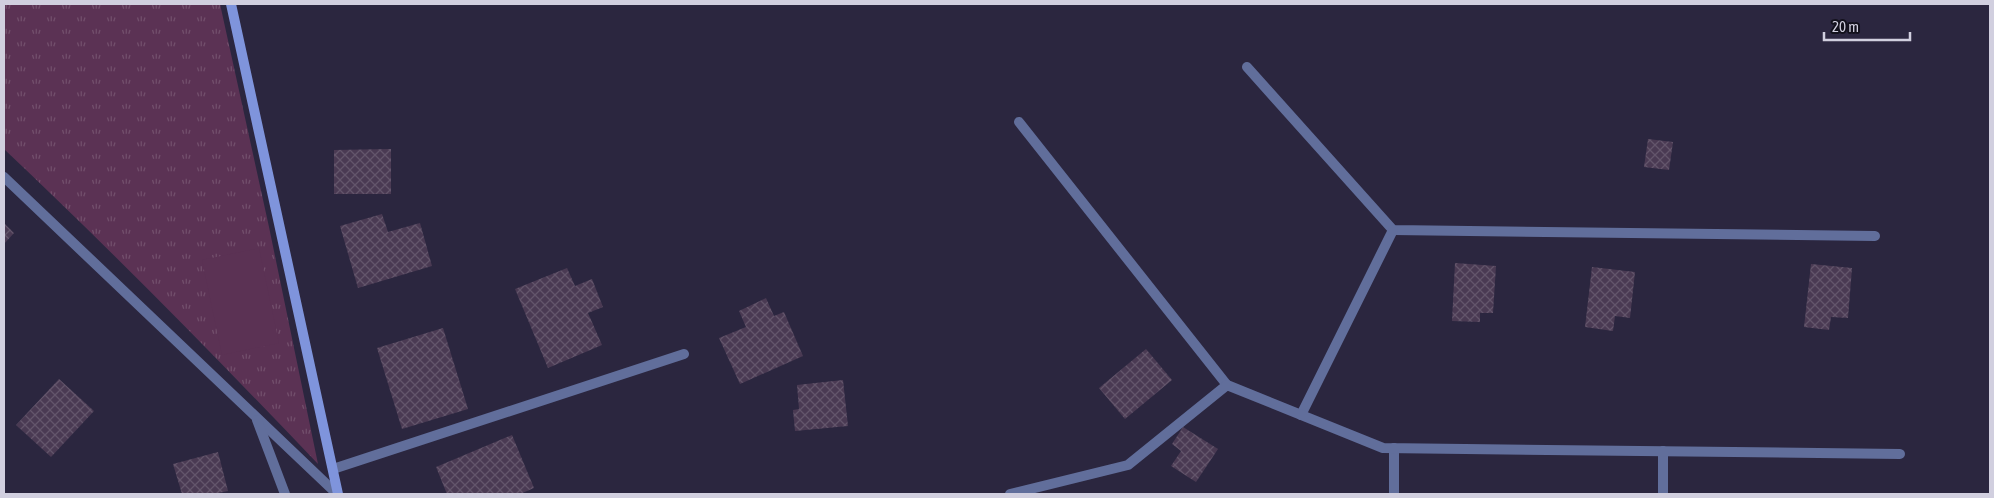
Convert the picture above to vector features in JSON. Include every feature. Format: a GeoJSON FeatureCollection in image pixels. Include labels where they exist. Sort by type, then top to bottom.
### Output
{"type":"FeatureCollection","features":[{"type":"Feature","properties":{"kind":"street"},"geometry":{"type":"LineString","coordinates":[[231,4],[337,494]]}},
{"type":"Feature","properties":{"kind":"street"},"geometry":{"type":"LineString","coordinates":[[1247,67],[1394,230],[1875,236]]}},
{"type":"Feature","properties":{"kind":"street"},"geometry":{"type":"LineString","coordinates":[[1019,122],[1227,385],[1383,448],[1900,454]]}},
{"type":"Feature","properties":{"kind":"street"},"geometry":{"type":"LineString","coordinates":[[4,177],[337,494]]}},
{"type":"Feature","properties":{"kind":"street"},"geometry":{"type":"LineString","coordinates":[[1301,415],[1394,230]]}},
{"type":"Feature","properties":{"kind":"street"},"geometry":{"type":"LineString","coordinates":[[332,469],[684,354]]}},
{"type":"Feature","properties":{"kind":"street"},"geometry":{"type":"LineString","coordinates":[[1010,494],[1128,465],[1227,385]]}},
{"type":"Feature","properties":{"kind":"street"},"geometry":{"type":"LineString","coordinates":[[256,416],[285,494]]}},
{"type":"Feature","properties":{"kind":"street"},"geometry":{"type":"LineString","coordinates":[[1394,448],[1394,494]]}},
{"type":"Feature","properties":{"kind":"street"},"geometry":{"type":"LineString","coordinates":[[1663,451],[1663,494]]}},
{"type":"Feature","properties":{"kind":"green space"},"geometry":{"type":"Polygon","coordinates":[[[4,4],[220,4],[318,464],[163,305],[4,149],[4,4]]]}},
{"type":"Feature","properties":{"kind":"green space"},"geometry":{"type":"Polygon","coordinates":[[[259,248],[279,343],[222,355],[202,260],[259,248]]]}},
{"type":"Feature","properties":{"kind":"building"},"geometry":{"type":"Polygon","coordinates":[[[1648,139],[1673,142],[1669,170],[1644,167],[1648,139]]]}},
{"type":"Feature","properties":{"kind":"building"},"geometry":{"type":"Polygon","coordinates":[[[391,149],[391,194],[334,194],[334,150],[391,149]]]}},
{"type":"Feature","properties":{"kind":"building"},"geometry":{"type":"Polygon","coordinates":[[[382,214],[388,232],[420,223],[432,266],[358,288],[340,226],[382,214]]]}},
{"type":"Feature","properties":{"kind":"building"},"geometry":{"type":"Polygon","coordinates":[[[4,223],[14,233],[4,244],[4,223]]]}},
{"type":"Feature","properties":{"kind":"building"},"geometry":{"type":"Polygon","coordinates":[[[1455,263],[1496,266],[1493,313],[1480,313],[1480,322],[1452,321],[1455,263]]]}},
{"type":"Feature","properties":{"kind":"building"},"geometry":{"type":"Polygon","coordinates":[[[1811,264],[1852,268],[1848,318],[1831,317],[1829,330],[1804,327],[1811,264]]]}},
{"type":"Feature","properties":{"kind":"building"},"geometry":{"type":"Polygon","coordinates":[[[1592,267],[1635,272],[1630,318],[1615,316],[1613,331],[1585,327],[1592,267]]]}},
{"type":"Feature","properties":{"kind":"building"},"geometry":{"type":"Polygon","coordinates":[[[567,268],[575,286],[592,279],[603,307],[588,313],[602,345],[548,368],[515,289],[567,268]]]}},
{"type":"Feature","properties":{"kind":"building"},"geometry":{"type":"Polygon","coordinates":[[[766,298],[774,316],[784,312],[803,356],[740,384],[719,338],[746,327],[739,311],[766,298]]]}},
{"type":"Feature","properties":{"kind":"building"},"geometry":{"type":"Polygon","coordinates":[[[443,328],[468,409],[402,429],[377,348],[443,328]]]}},
{"type":"Feature","properties":{"kind":"building"},"geometry":{"type":"Polygon","coordinates":[[[1146,349],[1172,380],[1125,419],[1099,388],[1146,349]]]}},
{"type":"Feature","properties":{"kind":"building"},"geometry":{"type":"Polygon","coordinates":[[[59,379],[94,411],[51,457],[16,425],[59,379]]]}},
{"type":"Feature","properties":{"kind":"building"},"geometry":{"type":"Polygon","coordinates":[[[843,380],[848,426],[795,431],[793,410],[799,409],[797,385],[843,380]]]}},
{"type":"Feature","properties":{"kind":"building"},"geometry":{"type":"Polygon","coordinates":[[[1183,427],[1218,449],[1196,482],[1171,466],[1181,451],[1172,444],[1183,427]]]}},
{"type":"Feature","properties":{"kind":"building"},"geometry":{"type":"Polygon","coordinates":[[[512,435],[534,488],[520,494],[447,494],[436,467],[512,435]]]}},
{"type":"Feature","properties":{"kind":"building"},"geometry":{"type":"Polygon","coordinates":[[[218,452],[228,491],[214,494],[182,494],[173,464],[218,452]]]}}]}
